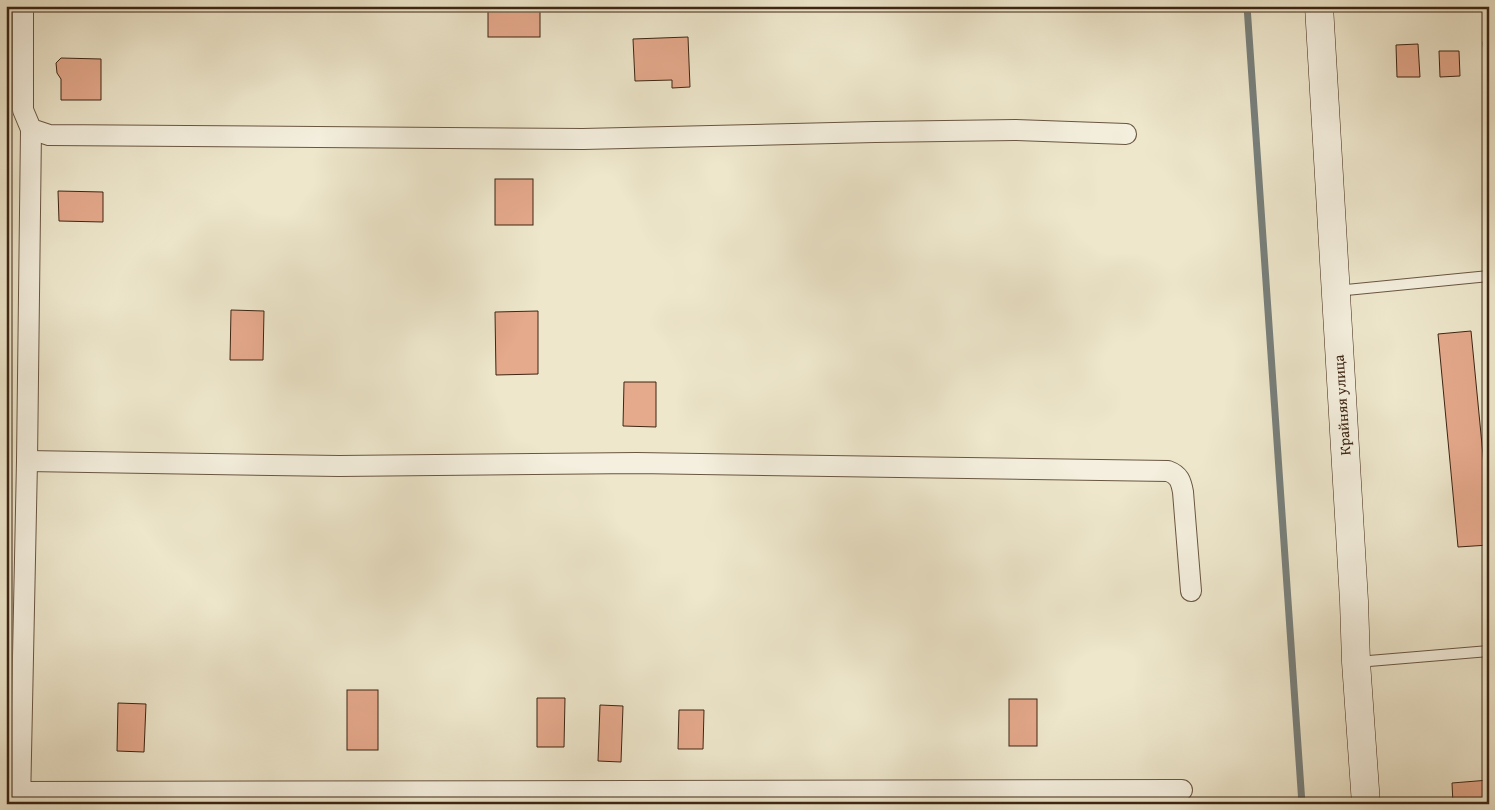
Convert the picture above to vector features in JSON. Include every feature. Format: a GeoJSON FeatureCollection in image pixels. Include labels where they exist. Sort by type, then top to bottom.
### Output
{"type":"FeatureCollection","features":[{"type":"Feature","properties":{"kind":"main road","name":"Крайняя улица"},"geometry":{"type":"LineString","coordinates":[[1319,6],[1356,662],[1366,804]]}},
{"type":"Feature","properties":{"kind":"street"},"geometry":{"type":"LineString","coordinates":[[23,6],[23,110],[32,128],[20,798],[1182,790]]}},
{"type":"Feature","properties":{"kind":"street"},"geometry":{"type":"LineString","coordinates":[[32,128],[49,135],[583,139],[1014,130],[1126,134]]}},
{"type":"Feature","properties":{"kind":"street"},"geometry":{"type":"LineString","coordinates":[[27,461],[339,466],[637,463],[1168,471],[1174,473],[1181,480],[1190,591]]}},
{"type":"Feature","properties":{"kind":"lane"},"geometry":{"type":"LineString","coordinates":[[1335,291],[1489,276]]}},
{"type":"Feature","properties":{"kind":"lane"},"geometry":{"type":"LineString","coordinates":[[1356,662],[1489,650]]}},
{"type":"Feature","properties":{"kind":"building"},"geometry":{"type":"Polygon","coordinates":[[[488,6],[540,6],[540,37],[488,37],[488,6]]]}},
{"type":"Feature","properties":{"kind":"building"},"geometry":{"type":"Polygon","coordinates":[[[688,37],[690,87],[672,88],[672,80],[635,81],[633,39],[688,37]]]}},
{"type":"Feature","properties":{"kind":"building"},"geometry":{"type":"Polygon","coordinates":[[[1483,42],[1489,42],[1489,69],[1485,69],[1483,42]]]}},
{"type":"Feature","properties":{"kind":"building"},"geometry":{"type":"Polygon","coordinates":[[[1418,44],[1420,77],[1397,77],[1396,45],[1418,44]]]}},
{"type":"Feature","properties":{"kind":"building"},"geometry":{"type":"Polygon","coordinates":[[[1439,51],[1459,51],[1460,76],[1440,77],[1439,51]]]}},
{"type":"Feature","properties":{"kind":"building"},"geometry":{"type":"Polygon","coordinates":[[[61,58],[101,59],[101,100],[61,100],[61,79],[57,73],[56,63],[61,58]]]}},
{"type":"Feature","properties":{"kind":"building"},"geometry":{"type":"Polygon","coordinates":[[[495,179],[533,179],[533,225],[495,225],[495,179]]]}},
{"type":"Feature","properties":{"kind":"building"},"geometry":{"type":"Polygon","coordinates":[[[58,191],[103,192],[103,222],[59,221],[58,191]]]}},
{"type":"Feature","properties":{"kind":"building"},"geometry":{"type":"Polygon","coordinates":[[[231,310],[264,311],[263,360],[230,360],[231,310]]]}},
{"type":"Feature","properties":{"kind":"building"},"geometry":{"type":"Polygon","coordinates":[[[538,311],[538,374],[496,375],[495,312],[538,311]]]}},
{"type":"Feature","properties":{"kind":"building"},"geometry":{"type":"Polygon","coordinates":[[[1471,331],[1489,517],[1489,545],[1458,547],[1438,334],[1471,331]]]}},
{"type":"Feature","properties":{"kind":"building"},"geometry":{"type":"Polygon","coordinates":[[[624,382],[656,382],[656,427],[623,426],[624,382]]]}},
{"type":"Feature","properties":{"kind":"building"},"geometry":{"type":"Polygon","coordinates":[[[347,690],[378,690],[378,750],[347,750],[347,690]]]}},
{"type":"Feature","properties":{"kind":"building"},"geometry":{"type":"Polygon","coordinates":[[[537,698],[565,698],[564,747],[537,747],[537,698]]]}},
{"type":"Feature","properties":{"kind":"building"},"geometry":{"type":"Polygon","coordinates":[[[1009,699],[1037,699],[1037,746],[1009,746],[1009,699]]]}},
{"type":"Feature","properties":{"kind":"building"},"geometry":{"type":"Polygon","coordinates":[[[118,703],[146,704],[144,752],[117,751],[118,703]]]}},
{"type":"Feature","properties":{"kind":"building"},"geometry":{"type":"Polygon","coordinates":[[[600,705],[623,706],[621,762],[598,761],[600,705]]]}},
{"type":"Feature","properties":{"kind":"building"},"geometry":{"type":"Polygon","coordinates":[[[679,710],[704,710],[703,749],[678,749],[679,710]]]}},
{"type":"Feature","properties":{"kind":"building"},"geometry":{"type":"Polygon","coordinates":[[[1489,780],[1489,804],[1453,804],[1452,783],[1489,780]]]}},
{"type":"Feature","properties":{"kind":"waterway"},"geometry":{"type":"LineString","coordinates":[[1247,6],[1302,804]]}}]}
